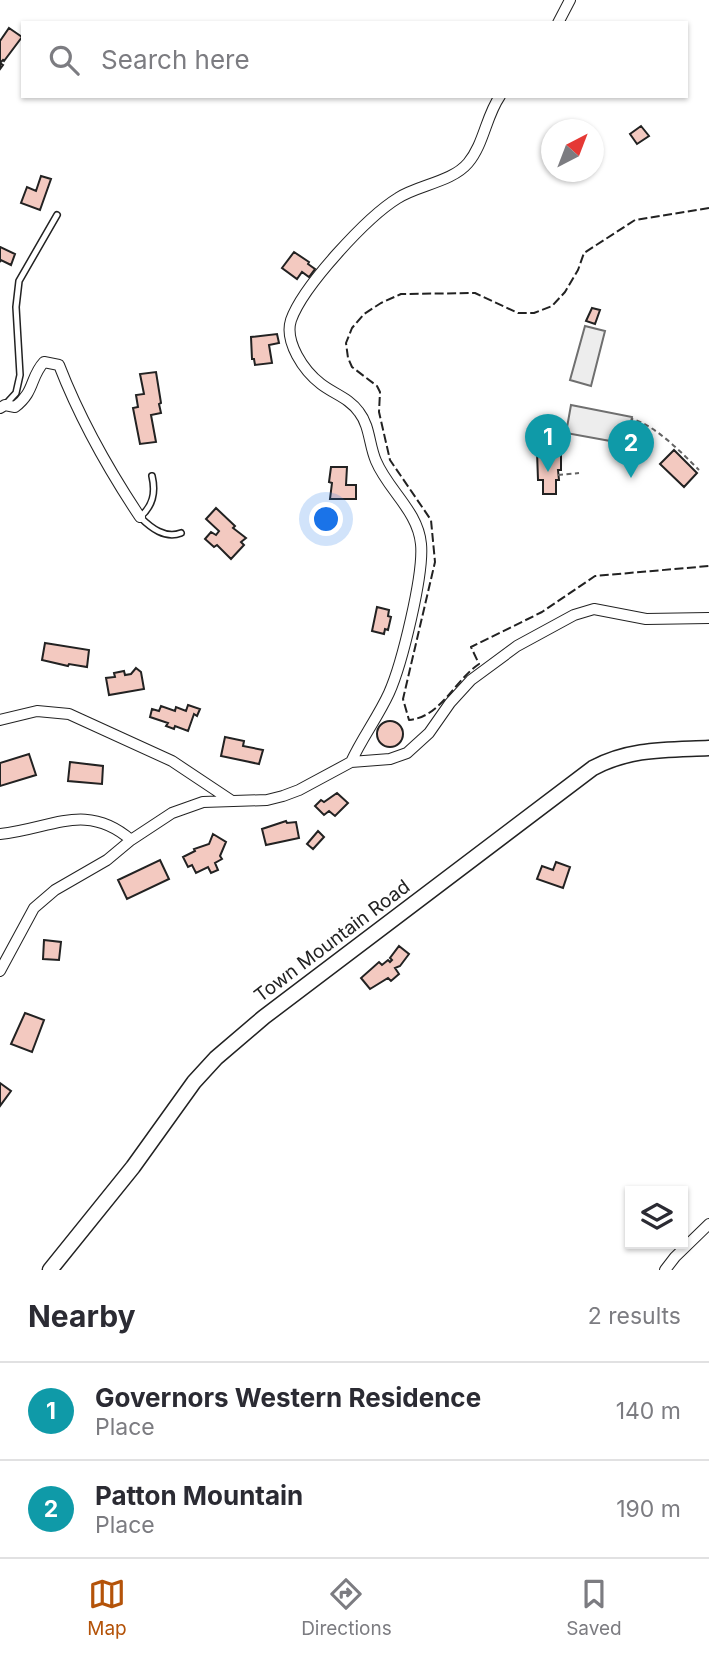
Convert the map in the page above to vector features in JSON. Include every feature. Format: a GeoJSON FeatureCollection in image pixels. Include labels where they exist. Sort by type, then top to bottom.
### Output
{"type":"FeatureCollection","features":[{"type":"Feature","properties":{"kind":"main road","name":"Town Mountain Road"},"geometry":{"type":"LineString","coordinates":[[50,1270],[133,1167],[194,1083],[216,1058],[264,1017],[593,768],[608,760],[641,752],[709,748]]}},
{"type":"Feature","properties":{"kind":"street"},"geometry":{"type":"LineString","coordinates":[[559,21],[570,0]]}},
{"type":"Feature","properties":{"kind":"street"},"geometry":{"type":"LineString","coordinates":[[351,762],[398,672],[418,579],[421,544],[416,523],[377,464],[363,418],[351,402],[322,385],[312,375],[295,349],[289,328],[292,318],[320,275],[363,225],[398,197],[467,165],[499,98]]}},
{"type":"Feature","properties":{"kind":"street"},"geometry":{"type":"LineString","coordinates":[[2,407],[15,407],[26,398],[44,362],[59,365],[75,407],[139,517]]}},
{"type":"Feature","properties":{"kind":"street"},"geometry":{"type":"LineString","coordinates":[[0,971],[34,908],[55,890],[107,860],[172,813],[203,802],[267,800],[283,796],[351,762],[390,759],[407,753],[429,733],[450,703],[471,680],[517,646],[574,615],[594,609],[646,619],[709,618]]}},
{"type":"Feature","properties":{"kind":"street"},"geometry":{"type":"LineString","coordinates":[[0,720],[37,712],[69,714],[172,761],[233,801]]}},
{"type":"Feature","properties":{"kind":"street"},"geometry":{"type":"LineString","coordinates":[[0,834],[79,818],[94,820],[122,832],[131,841]]}},
{"type":"Feature","properties":{"kind":"street"},"geometry":{"type":"LineString","coordinates":[[665,1270],[674,1257],[709,1224]]}},
{"type":"Feature","properties":{"kind":"lane"},"geometry":{"type":"LineString","coordinates":[[2,407],[16,393],[20,375],[16,307],[19,281],[57,215]]}},
{"type":"Feature","properties":{"kind":"lane"},"geometry":{"type":"LineString","coordinates":[[152,477],[155,491],[153,499],[147,512],[139,517],[162,534],[181,533]]}},
{"type":"Feature","properties":{"kind":"path"},"geometry":{"type":"LineString","coordinates":[[630,430],[632,419],[645,424],[699,470]]}},
{"type":"Feature","properties":{"kind":"path"},"geometry":{"type":"LineString","coordinates":[[558,475],[579,473]]}},
{"type":"Feature","properties":{"kind":"shaded area"},"geometry":{"type":"Polygon","coordinates":[[[585,326],[605,331],[591,386],[570,380],[585,326]]]}},
{"type":"Feature","properties":{"kind":"shaded area"},"geometry":{"type":"Polygon","coordinates":[[[571,405],[632,417],[627,444],[566,433],[571,405]]]}},
{"type":"Feature","properties":{"kind":"building"},"geometry":{"type":"Polygon","coordinates":[[[9,28],[21,38],[0,63],[0,41],[9,28]]]}},
{"type":"Feature","properties":{"kind":"building"},"geometry":{"type":"Polygon","coordinates":[[[641,126],[649,136],[637,144],[630,134],[641,126]]]}},
{"type":"Feature","properties":{"kind":"building"},"geometry":{"type":"Polygon","coordinates":[[[41,176],[51,179],[40,210],[21,203],[27,187],[36,191],[41,176]]]}},
{"type":"Feature","properties":{"kind":"building"},"geometry":{"type":"Polygon","coordinates":[[[0,247],[15,254],[11,265],[1,260],[0,262],[0,247]]]}},
{"type":"Feature","properties":{"kind":"building"},"geometry":{"type":"Polygon","coordinates":[[[294,252],[315,269],[309,277],[302,272],[297,279],[282,268],[294,252]]]}},
{"type":"Feature","properties":{"kind":"building"},"geometry":{"type":"Polygon","coordinates":[[[592,308],[600,310],[595,324],[586,321],[592,308]]]}},
{"type":"Feature","properties":{"kind":"building"},"geometry":{"type":"Polygon","coordinates":[[[277,334],[279,343],[269,345],[272,363],[255,365],[252,359],[251,337],[277,334]]]}},
{"type":"Feature","properties":{"kind":"building"},"geometry":{"type":"Polygon","coordinates":[[[156,372],[161,413],[151,415],[156,442],[140,444],[133,408],[138,407],[136,395],[144,394],[140,374],[156,372]]]}},
{"type":"Feature","properties":{"kind":"building"},"geometry":{"type":"Polygon","coordinates":[[[674,450],[697,473],[684,487],[660,464],[674,450]]]}},
{"type":"Feature","properties":{"kind":"building"},"geometry":{"type":"Polygon","coordinates":[[[537,451],[561,451],[561,470],[558,470],[556,494],[543,494],[543,480],[538,480],[537,451]]]}},
{"type":"Feature","properties":{"kind":"building"},"geometry":{"type":"Polygon","coordinates":[[[331,467],[347,467],[346,485],[356,485],[356,499],[330,499],[331,467]]]}},
{"type":"Feature","properties":{"kind":"building"},"geometry":{"type":"Polygon","coordinates":[[[216,508],[235,526],[233,528],[246,538],[241,542],[244,545],[231,559],[217,545],[214,547],[205,539],[211,532],[216,535],[219,531],[206,519],[216,508]]]}},
{"type":"Feature","properties":{"kind":"building"},"geometry":{"type":"Polygon","coordinates":[[[377,607],[389,610],[388,616],[391,617],[388,630],[385,629],[384,634],[372,631],[377,607]]]}},
{"type":"Feature","properties":{"kind":"building"},"geometry":{"type":"Polygon","coordinates":[[[45,643],[89,650],[87,667],[42,660],[45,643]]]}},
{"type":"Feature","properties":{"kind":"building"},"geometry":{"type":"Polygon","coordinates":[[[136,668],[141,672],[144,689],[109,695],[106,678],[115,677],[114,673],[124,671],[125,675],[131,674],[136,668]]]}},
{"type":"Feature","properties":{"kind":"building"},"geometry":{"type":"Polygon","coordinates":[[[188,705],[200,709],[197,716],[194,714],[188,731],[175,726],[174,729],[166,726],[168,723],[150,717],[152,709],[159,711],[161,706],[175,711],[176,707],[186,711],[188,705]]]}},
{"type":"Feature","properties":{"kind":"building"},"geometry":{"type":"Polygon","coordinates":[[[390,721],[399,725],[403,734],[399,743],[390,747],[381,743],[377,734],[381,725],[390,721]]]}},
{"type":"Feature","properties":{"kind":"building"},"geometry":{"type":"Polygon","coordinates":[[[225,737],[244,741],[243,746],[263,750],[259,764],[221,756],[225,737]]]}},
{"type":"Feature","properties":{"kind":"building"},"geometry":{"type":"Polygon","coordinates":[[[29,754],[36,775],[0,786],[0,763],[29,754]]]}},
{"type":"Feature","properties":{"kind":"building"},"geometry":{"type":"Polygon","coordinates":[[[70,762],[103,766],[102,784],[68,781],[70,762]]]}},
{"type":"Feature","properties":{"kind":"building"},"geometry":{"type":"Polygon","coordinates":[[[337,793],[348,803],[335,816],[329,811],[324,815],[315,806],[321,800],[324,802],[337,793]]]}},
{"type":"Feature","properties":{"kind":"building"},"geometry":{"type":"Polygon","coordinates":[[[286,821],[296,822],[299,838],[266,845],[262,829],[286,821]]]}},
{"type":"Feature","properties":{"kind":"building"},"geometry":{"type":"Polygon","coordinates":[[[318,831],[324,837],[313,849],[307,844],[318,831]]]}},
{"type":"Feature","properties":{"kind":"building"},"geometry":{"type":"Polygon","coordinates":[[[213,834],[226,842],[220,856],[222,859],[215,863],[218,870],[211,873],[208,867],[196,873],[192,865],[188,867],[183,857],[195,851],[194,849],[209,844],[213,834]]]}},
{"type":"Feature","properties":{"kind":"building"},"geometry":{"type":"Polygon","coordinates":[[[160,860],[169,879],[127,899],[118,880],[160,860]]]}},
{"type":"Feature","properties":{"kind":"building"},"geometry":{"type":"Polygon","coordinates":[[[556,862],[570,867],[563,888],[537,879],[542,866],[553,870],[556,862]]]}},
{"type":"Feature","properties":{"kind":"building"},"geometry":{"type":"Polygon","coordinates":[[[44,940],[61,942],[59,960],[43,959],[44,940]]]}},
{"type":"Feature","properties":{"kind":"building"},"geometry":{"type":"Polygon","coordinates":[[[399,946],[409,954],[400,966],[395,968],[399,974],[391,981],[388,978],[370,989],[361,978],[379,962],[382,965],[388,960],[390,962],[399,946]]]}},
{"type":"Feature","properties":{"kind":"building"},"geometry":{"type":"Polygon","coordinates":[[[25,1013],[44,1020],[32,1052],[11,1044],[25,1013]]]}},
{"type":"Feature","properties":{"kind":"building"},"geometry":{"type":"Polygon","coordinates":[[[0,1083],[11,1091],[0,1106],[0,1083]]]}},
{"type":"Feature","properties":{"kind":"fence"},"geometry":{"type":"LineString","coordinates":[[709,208],[635,220],[584,253],[565,292],[552,306],[534,313],[518,313],[475,293],[401,294],[364,314],[352,328],[346,343],[352,367],[377,386],[380,392],[379,412],[390,460],[431,520],[435,562],[403,699],[409,720],[420,717],[439,705],[479,664],[471,647],[542,612],[595,576],[709,566]]}},
{"type":"Feature","properties":{"kind":"place","name":"Governors Western Residence"},"geometry":{"type":"Point","coordinates":[548,472]}},
{"type":"Feature","properties":{"kind":"place","name":"Patton Mountain"},"geometry":{"type":"Point","coordinates":[631,478]}}]}
